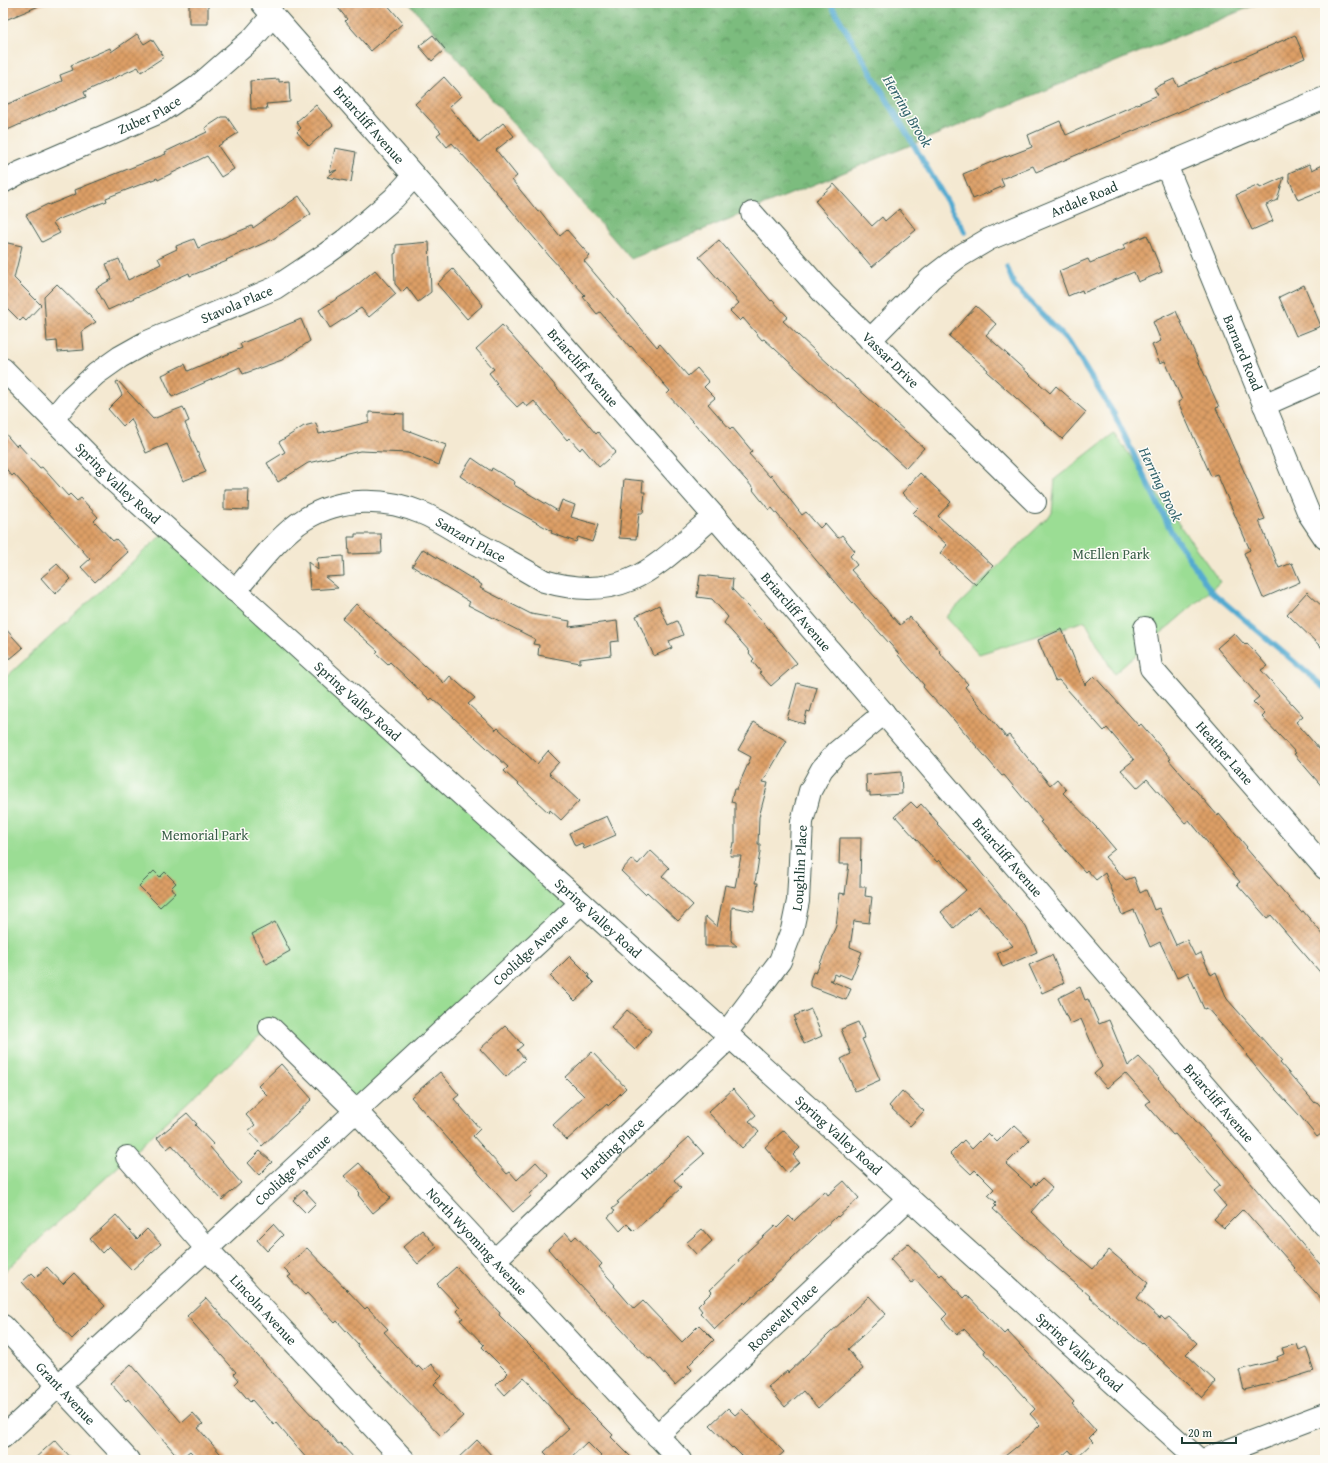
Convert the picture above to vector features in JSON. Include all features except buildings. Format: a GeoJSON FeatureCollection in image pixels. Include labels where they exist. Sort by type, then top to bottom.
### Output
{"type":"FeatureCollection","features":[{"type":"Feature","properties":{"kind":"street","name":"Briarcliff Avenue"},"geometry":{"type":"LineString","coordinates":[[267,9],[714,516],[1325,1226]]}},
{"type":"Feature","properties":{"kind":"street","name":"Zuber Place"},"geometry":{"type":"LineString","coordinates":[[3,182],[19,173],[160,112],[197,87],[253,38],[267,9]]}},
{"type":"Feature","properties":{"kind":"street","name":"Ardale Road"},"geometry":{"type":"LineString","coordinates":[[870,340],[931,278],[957,258],[994,237],[1325,98]]}},
{"type":"Feature","properties":{"kind":"street","name":"Barnard Road"},"geometry":{"type":"LineString","coordinates":[[1166,165],[1309,514],[1325,538]]}},
{"type":"Feature","properties":{"kind":"street","name":"Stavola Place"},"geometry":{"type":"LineString","coordinates":[[53,419],[71,397],[96,374],[120,357],[145,343],[275,288],[326,254],[345,240],[394,198],[414,176]]}},
{"type":"Feature","properties":{"kind":"street","name":"Vassar Drive"},"geometry":{"type":"LineString","coordinates":[[752,213],[824,294],[1035,502]]}},
{"type":"Feature","properties":{"kind":"street","name":"Spring Valley Road"},"geometry":{"type":"LineString","coordinates":[[3,369],[114,481],[1199,1460]]}},
{"type":"Feature","properties":{"kind":"street"},"geometry":{"type":"LineString","coordinates":[[1264,404],[1325,378]]}},
{"type":"Feature","properties":{"kind":"street","name":"Sanzari Place"},"geometry":{"type":"LineString","coordinates":[[235,591],[286,533],[305,519],[328,508],[355,502],[378,501],[401,505],[416,510],[544,581],[563,586],[588,589],[610,586],[632,580],[652,569],[714,516]]}},
{"type":"Feature","properties":{"kind":"street","name":"Heather Lane"},"geometry":{"type":"LineString","coordinates":[[1145,628],[1151,668],[1325,868]]}},
{"type":"Feature","properties":{"kind":"street","name":"Loughlin Place"},"geometry":{"type":"LineString","coordinates":[[728,1035],[780,961],[792,930],[798,901],[802,822],[810,791],[822,769],[837,752],[884,713]]}},
{"type":"Feature","properties":{"kind":"street","name":"Coolidge Avenue"},"geometry":{"type":"LineString","coordinates":[[3,1437],[581,903]]}},
{"type":"Feature","properties":{"kind":"street","name":"North Wyoming Avenue"},"geometry":{"type":"LineString","coordinates":[[270,1027],[356,1111],[680,1460]]}},
{"type":"Feature","properties":{"kind":"street","name":"Harding Place"},"geometry":{"type":"LineString","coordinates":[[495,1260],[728,1035]]}},
{"type":"Feature","properties":{"kind":"street","name":"Lincoln Avenue"},"geometry":{"type":"LineString","coordinates":[[127,1157],[206,1249],[404,1460]]}},
{"type":"Feature","properties":{"kind":"street","name":"Roosevelt Place"},"geometry":{"type":"LineString","coordinates":[[657,1436],[909,1198]]}},
{"type":"Feature","properties":{"kind":"street","name":"Grant Avenue"},"geometry":{"type":"LineString","coordinates":[[3,1326],[128,1460]]}},
{"type":"Feature","properties":{"kind":"street"},"geometry":{"type":"LineString","coordinates":[[1203,1460],[1325,1414]]}},
{"type":"Feature","properties":{"kind":"green space"},"geometry":{"type":"Polygon","coordinates":[[[409,3],[1260,3],[631,259],[409,3]]]}},
{"type":"Feature","properties":{"kind":"green space","name":"McEllen Park"},"geometry":{"type":"Polygon","coordinates":[[[1114,433],[1220,582],[1114,674],[1085,621],[979,654],[946,617],[1052,513],[1055,479],[1114,433]]]}},
{"type":"Feature","properties":{"kind":"green space","name":"Memorial Park"},"geometry":{"type":"Polygon","coordinates":[[[167,530],[581,903],[356,1111],[269,1027],[3,1273],[3,680],[167,530]]]}},
{"type":"Feature","properties":{"kind":"waterway","name":"Herring Brook"},"geometry":{"type":"LineString","coordinates":[[830,3],[965,232]]}},
{"type":"Feature","properties":{"kind":"waterway","name":"Herring Brook"},"geometry":{"type":"LineString","coordinates":[[1007,267],[1014,285],[1069,342],[1114,414],[1172,533],[1211,591],[1325,688]]}}]}
